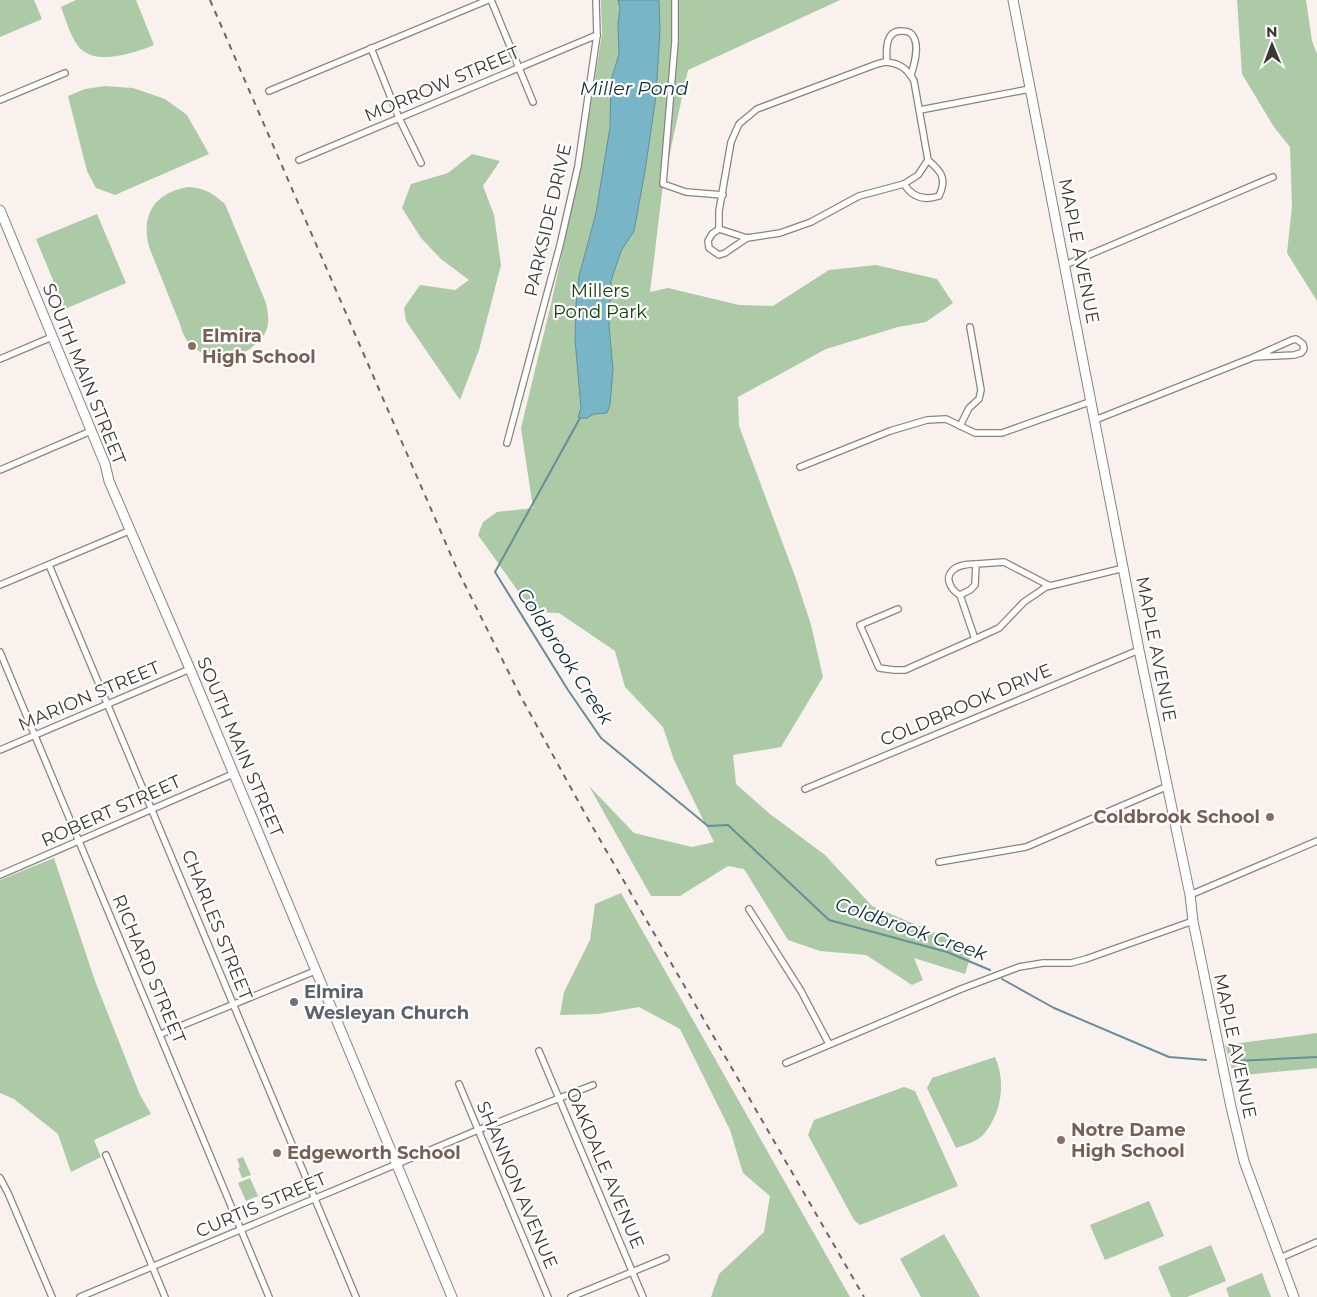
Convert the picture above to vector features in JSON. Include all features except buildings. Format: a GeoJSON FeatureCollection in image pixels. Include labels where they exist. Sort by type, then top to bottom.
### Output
{"type":"FeatureCollection","features":[{"type":"Feature","properties":{"kind":"main road","name":"MAPLE AVENUE"},"geometry":{"type":"LineString","coordinates":[[1013,0],[1139,650],[1190,895],[1193,921],[1231,1107],[1244,1161],[1294,1297]]}},
{"type":"Feature","properties":{"kind":"main road","name":"SOUTH MAIN STREET"},"geometry":{"type":"LineString","coordinates":[[0,211],[105,464],[110,481],[452,1297]]}},
{"type":"Feature","properties":{"kind":"street"},"geometry":{"type":"LineString","coordinates":[[269,91],[489,0],[533,102]]}},
{"type":"Feature","properties":{"kind":"street","name":"PARKSIDE DRIVE"},"geometry":{"type":"LineString","coordinates":[[507,443],[560,244],[578,166],[598,35],[596,0]]}},
{"type":"Feature","properties":{"kind":"street"},"geometry":{"type":"LineString","coordinates":[[675,0],[675,44],[663,184],[686,192],[723,195]]}},
{"type":"Feature","properties":{"kind":"street"},"geometry":{"type":"LineString","coordinates":[[887,62],[886,46],[889,38],[898,31],[908,32],[913,36],[916,46],[915,61],[911,75]]}},
{"type":"Feature","properties":{"kind":"street","name":"MORROW STREET"},"geometry":{"type":"LineString","coordinates":[[299,160],[598,35]]}},
{"type":"Feature","properties":{"kind":"street"},"geometry":{"type":"LineString","coordinates":[[371,48],[421,163]]}},
{"type":"Feature","properties":{"kind":"street"},"geometry":{"type":"LineString","coordinates":[[719,229],[719,211],[731,142],[740,124],[753,112],[877,64],[887,62],[898,63],[911,75],[914,81],[928,160],[942,174],[944,185],[939,196],[930,199],[910,193],[904,184]]}},
{"type":"Feature","properties":{"kind":"street"},"geometry":{"type":"LineString","coordinates":[[0,100],[65,73]]}},
{"type":"Feature","properties":{"kind":"street"},"geometry":{"type":"LineString","coordinates":[[920,110],[1030,89]]}},
{"type":"Feature","properties":{"kind":"street"},"geometry":{"type":"LineString","coordinates":[[719,229],[712,234],[708,241],[709,248],[719,255],[747,238],[780,233],[811,222],[859,196],[904,184],[918,175],[928,160]]}},
{"type":"Feature","properties":{"kind":"street"},"geometry":{"type":"LineString","coordinates":[[1065,265],[1274,177]]}},
{"type":"Feature","properties":{"kind":"street"},"geometry":{"type":"LineString","coordinates":[[719,229],[747,238]]}},
{"type":"Feature","properties":{"kind":"street"},"geometry":{"type":"LineString","coordinates":[[960,426],[969,408],[979,398],[981,390],[970,327]]}},
{"type":"Feature","properties":{"kind":"street"},"geometry":{"type":"LineString","coordinates":[[0,359],[52,337]]}},
{"type":"Feature","properties":{"kind":"street"},"geometry":{"type":"LineString","coordinates":[[1095,420],[1292,340],[1300,341],[1303,344],[1304,349],[1301,353],[1294,356],[1254,357]]}},
{"type":"Feature","properties":{"kind":"street"},"geometry":{"type":"LineString","coordinates":[[800,467],[890,431],[927,420],[946,419],[975,433],[1002,433],[1092,401]]}},
{"type":"Feature","properties":{"kind":"street"},"geometry":{"type":"LineString","coordinates":[[0,470],[91,432]]}},
{"type":"Feature","properties":{"kind":"street"},"geometry":{"type":"LineString","coordinates":[[0,585],[131,530]]}},
{"type":"Feature","properties":{"kind":"street"},"geometry":{"type":"LineString","coordinates":[[975,639],[960,595],[951,588],[949,581],[952,570],[960,566],[1004,562],[1050,586]]}},
{"type":"Feature","properties":{"kind":"street"},"geometry":{"type":"LineString","coordinates":[[960,595],[975,585],[976,564]]}},
{"type":"Feature","properties":{"kind":"street","name":"CHARLES STREET"},"geometry":{"type":"LineString","coordinates":[[49,565],[356,1297]]}},
{"type":"Feature","properties":{"kind":"street"},"geometry":{"type":"LineString","coordinates":[[898,609],[860,625],[879,668],[905,670],[999,628],[1024,602],[1046,587],[1124,568]]}},
{"type":"Feature","properties":{"kind":"street","name":"COLDBROOK DRIVE"},"geometry":{"type":"LineString","coordinates":[[805,789],[1139,650]]}},
{"type":"Feature","properties":{"kind":"street","name":"RICHARD STREET"},"geometry":{"type":"LineString","coordinates":[[0,652],[161,1034],[269,1297]]}},
{"type":"Feature","properties":{"kind":"street","name":"MARION STREET"},"geometry":{"type":"LineString","coordinates":[[0,750],[190,669]]}},
{"type":"Feature","properties":{"kind":"street","name":"ROBERT STREET"},"geometry":{"type":"LineString","coordinates":[[0,876],[234,774]]}},
{"type":"Feature","properties":{"kind":"street"},"geometry":{"type":"LineString","coordinates":[[939,862],[1026,847],[1168,786]]}},
{"type":"Feature","properties":{"kind":"street"},"geometry":{"type":"LineString","coordinates":[[1190,895],[1317,841]]}},
{"type":"Feature","properties":{"kind":"street"},"geometry":{"type":"LineString","coordinates":[[749,909],[801,991],[829,1044]]}},
{"type":"Feature","properties":{"kind":"street"},"geometry":{"type":"LineString","coordinates":[[786,1063],[961,989],[1019,967],[1043,963],[1071,963],[1193,921]]}},
{"type":"Feature","properties":{"kind":"street"},"geometry":{"type":"LineString","coordinates":[[161,1034],[315,971]]}},
{"type":"Feature","properties":{"kind":"street","name":"OAKDALE AVENUE"},"geometry":{"type":"LineString","coordinates":[[539,1051],[643,1297]]}},
{"type":"Feature","properties":{"kind":"street","name":"SHANNON AVENUE"},"geometry":{"type":"LineString","coordinates":[[459,1084],[548,1297]]}},
{"type":"Feature","properties":{"kind":"street","name":"CURTIS STREET"},"geometry":{"type":"LineString","coordinates":[[80,1297],[478,1130],[593,1086]]}},
{"type":"Feature","properties":{"kind":"street"},"geometry":{"type":"LineString","coordinates":[[106,1156],[165,1297]]}},
{"type":"Feature","properties":{"kind":"street"},"geometry":{"type":"LineString","coordinates":[[0,1178],[52,1297]]}},
{"type":"Feature","properties":{"kind":"street"},"geometry":{"type":"LineString","coordinates":[[1280,1258],[1317,1242]]}},
{"type":"Feature","properties":{"kind":"street"},"geometry":{"type":"LineString","coordinates":[[571,1297],[666,1258]]}},
{"type":"Feature","properties":{"kind":"green space"},"geometry":{"type":"Polygon","coordinates":[[[0,0],[34,0],[42,19],[0,37],[0,0]]]}},
{"type":"Feature","properties":{"kind":"green space"},"geometry":{"type":"Polygon","coordinates":[[[76,0],[136,0],[154,45],[115,56],[94,56],[85,52],[73,38],[61,7],[76,0]]]}},
{"type":"Feature","properties":{"kind":"green space","name":"Millers Pond Park"},"geometry":{"type":"Polygon","coordinates":[[[601,0],[840,0],[688,70],[663,184],[650,292],[668,288],[739,305],[773,306],[829,270],[876,265],[937,279],[953,303],[926,322],[898,327],[826,349],[738,397],[739,426],[796,579],[811,625],[823,677],[781,747],[733,755],[736,784],[770,814],[825,855],[872,906],[973,949],[965,974],[914,958],[923,980],[912,985],[866,955],[820,951],[788,940],[744,869],[728,866],[680,896],[651,896],[589,786],[634,833],[692,847],[714,842],[674,760],[663,727],[625,687],[615,651],[559,613],[533,612],[478,535],[483,522],[497,512],[533,508],[521,428],[551,304],[580,170],[602,34],[601,0]]]}},
{"type":"Feature","properties":{"kind":"green space"},"geometry":{"type":"Polygon","coordinates":[[[1237,0],[1306,0],[1312,41],[1317,54],[1317,301],[1287,253],[1292,206],[1290,147],[1274,127],[1242,74],[1237,0]]]}},
{"type":"Feature","properties":{"kind":"green space"},"geometry":{"type":"Polygon","coordinates":[[[105,86],[133,88],[165,99],[187,115],[209,154],[115,195],[96,188],[87,171],[68,96],[85,89],[105,86]]]}},
{"type":"Feature","properties":{"kind":"green space"},"geometry":{"type":"Polygon","coordinates":[[[472,154],[500,161],[483,186],[494,215],[501,265],[479,350],[460,400],[406,321],[404,308],[420,285],[455,290],[469,280],[441,259],[421,238],[402,208],[411,184],[448,173],[472,154]]]}},
{"type":"Feature","properties":{"kind":"green space"},"geometry":{"type":"Polygon","coordinates":[[[188,187],[208,192],[225,204],[266,303],[268,322],[265,333],[249,349],[229,357],[207,355],[187,341],[149,247],[147,225],[153,207],[166,194],[188,187]]]}},
{"type":"Feature","properties":{"kind":"green space"},"geometry":{"type":"Polygon","coordinates":[[[97,214],[126,283],[65,309],[36,239],[97,214]]]}},
{"type":"Feature","properties":{"kind":"green space"},"geometry":{"type":"Polygon","coordinates":[[[54,858],[95,981],[140,1095],[151,1114],[94,1140],[101,1157],[71,1172],[58,1134],[14,1099],[0,1093],[0,880],[54,858]]]}},
{"type":"Feature","properties":{"kind":"green space"},"geometry":{"type":"Polygon","coordinates":[[[621,893],[850,1297],[711,1297],[719,1274],[764,1232],[770,1196],[743,1173],[730,1130],[680,1029],[639,1007],[598,1014],[560,1015],[564,992],[590,940],[595,904],[621,893]]]}},
{"type":"Feature","properties":{"kind":"green space"},"geometry":{"type":"Polygon","coordinates":[[[1317,1033],[1317,1068],[1234,1076],[1225,1045],[1317,1033]]]}},
{"type":"Feature","properties":{"kind":"green space"},"geometry":{"type":"Polygon","coordinates":[[[995,1057],[1001,1087],[995,1116],[984,1134],[956,1148],[927,1088],[932,1078],[995,1057]]]}},
{"type":"Feature","properties":{"kind":"green space"},"geometry":{"type":"Polygon","coordinates":[[[904,1087],[915,1091],[958,1186],[860,1225],[854,1220],[808,1135],[814,1120],[904,1087]]]}},
{"type":"Feature","properties":{"kind":"green space"},"geometry":{"type":"Polygon","coordinates":[[[243,1157],[251,1175],[242,1178],[237,1159],[243,1157]]]}},
{"type":"Feature","properties":{"kind":"green space"},"geometry":{"type":"Polygon","coordinates":[[[250,1178],[258,1196],[246,1201],[238,1183],[250,1178]]]}},
{"type":"Feature","properties":{"kind":"green space"},"geometry":{"type":"Polygon","coordinates":[[[1149,1201],[1164,1236],[1105,1260],[1090,1225],[1149,1201]]]}},
{"type":"Feature","properties":{"kind":"green space"},"geometry":{"type":"Polygon","coordinates":[[[944,1234],[980,1297],[921,1297],[900,1259],[944,1234]]]}},
{"type":"Feature","properties":{"kind":"green space"},"geometry":{"type":"Polygon","coordinates":[[[1211,1245],[1226,1281],[1187,1297],[1171,1297],[1158,1267],[1211,1245]]]}},
{"type":"Feature","properties":{"kind":"green space"},"geometry":{"type":"Polygon","coordinates":[[[1262,1273],[1271,1297],[1229,1297],[1226,1288],[1262,1273]]]}},
{"type":"Feature","properties":{"kind":"water","name":"Miller Pond"},"geometry":{"type":"Polygon","coordinates":[[[618,0],[659,0],[660,31],[656,96],[634,231],[621,251],[611,281],[609,326],[613,369],[610,405],[607,413],[580,418],[578,417],[581,408],[575,340],[576,305],[579,276],[596,213],[610,127],[611,80],[619,54],[618,24],[620,8],[618,0]]]}},
{"type":"Feature","properties":{"kind":"waterway","name":"Coldbrook Creek"},"geometry":{"type":"LineString","coordinates":[[580,418],[495,572],[568,690],[601,738],[708,826],[728,825],[829,920],[947,952],[990,970]]}},
{"type":"Feature","properties":{"kind":"waterway","name":"Coldbrook Creek"},"geometry":{"type":"LineString","coordinates":[[1002,979],[1054,1008],[1169,1057],[1206,1060]]}},
{"type":"Feature","properties":{"kind":"waterway","name":"Coldbrook Creek"},"geometry":{"type":"LineString","coordinates":[[1236,1061],[1317,1057]]}},
{"type":"Feature","properties":{"kind":"railway"},"geometry":{"type":"LineString","coordinates":[[210,0],[457,569],[521,697],[588,819],[864,1297]]}},
{"type":"Feature","properties":{"kind":"place","name":"Elmira High School"},"geometry":{"type":"Point","coordinates":[192,346]}},
{"type":"Feature","properties":{"kind":"place","name":"Coldbrook School"},"geometry":{"type":"Point","coordinates":[1270,817]}},
{"type":"Feature","properties":{"kind":"place","name":"Elmira Wesleyan Church"},"geometry":{"type":"Point","coordinates":[294,1002]}},
{"type":"Feature","properties":{"kind":"place","name":"Notre Dame High School"},"geometry":{"type":"Point","coordinates":[1061,1140]}},
{"type":"Feature","properties":{"kind":"place","name":"Edgeworth School"},"geometry":{"type":"Point","coordinates":[277,1153]}}]}
